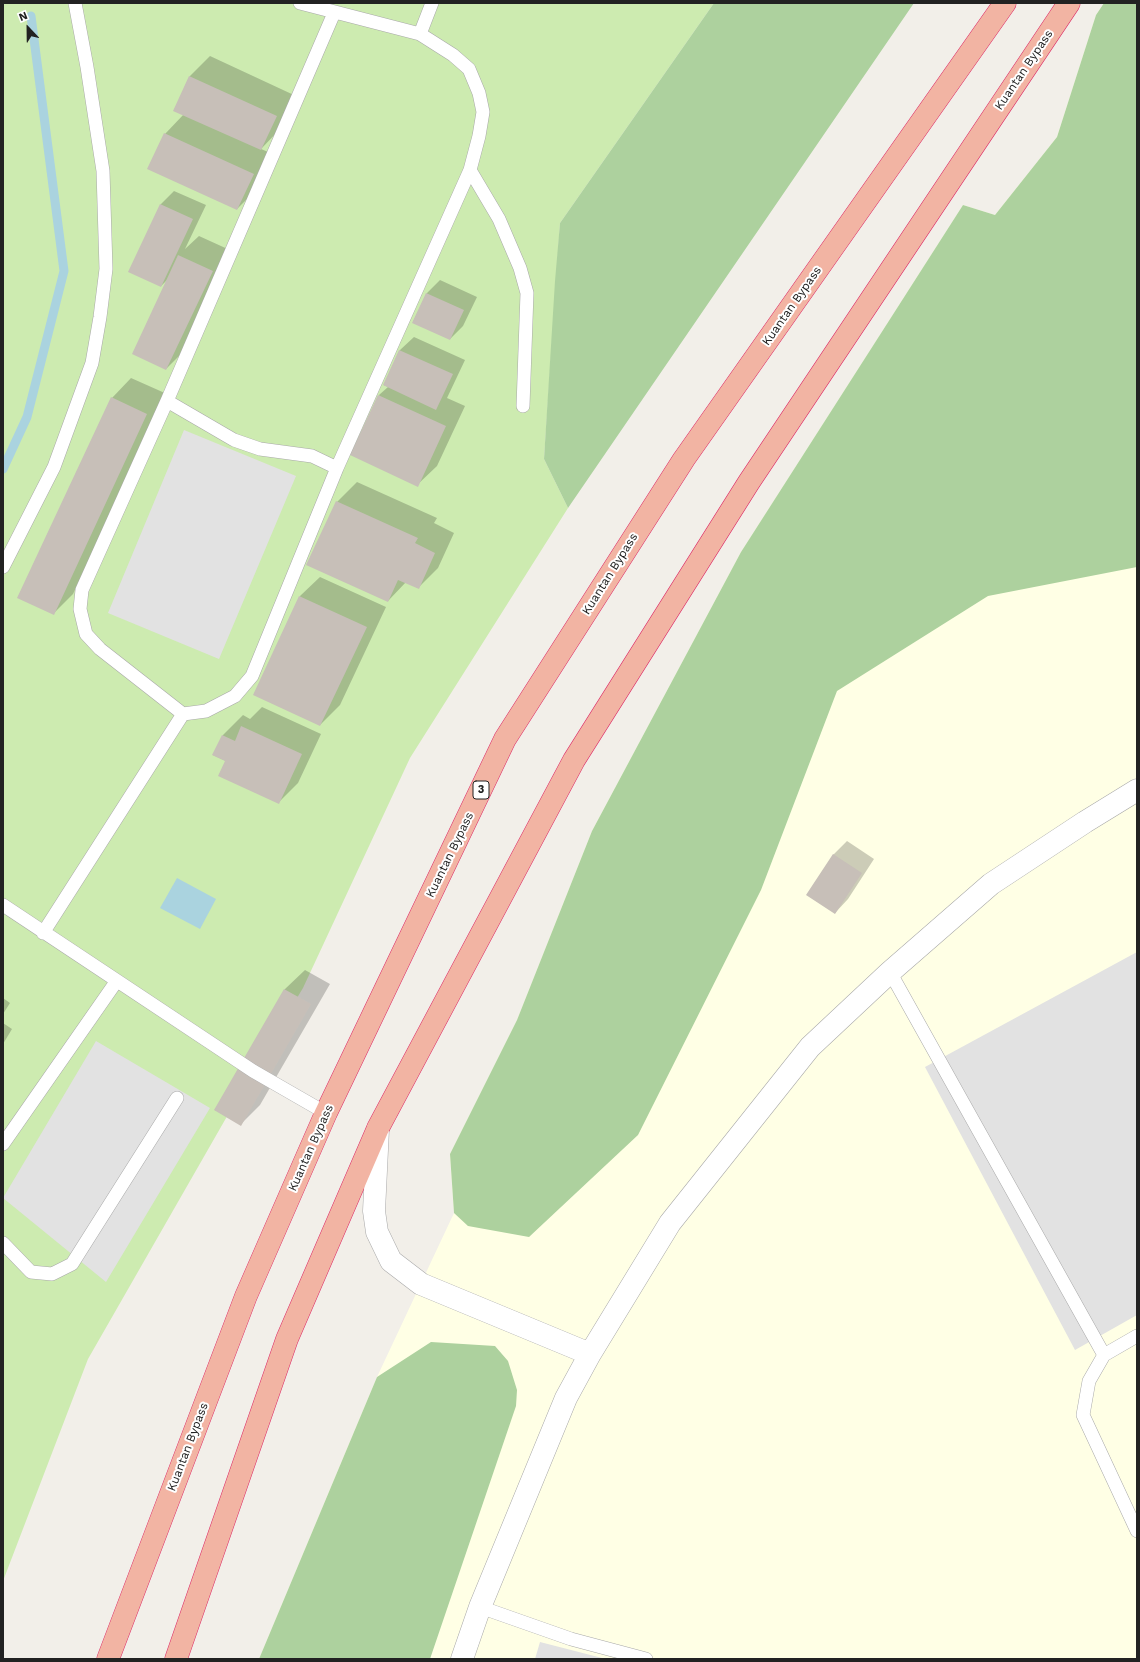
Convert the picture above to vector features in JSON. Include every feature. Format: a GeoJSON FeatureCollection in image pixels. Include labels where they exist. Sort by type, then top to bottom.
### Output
{"type":"FeatureCollection","features":[{"type":"Feature","properties":{"kind":"highway","name":"Kuantan Bypass"},"geometry":{"type":"LineString","coordinates":[[108,1659],[246,1296],[326,1113],[505,739],[684,459],[1005,3]]}},
{"type":"Feature","properties":{"kind":"highway","name":"Kuantan Bypass"},"geometry":{"type":"LineString","coordinates":[[176,1659],[287,1339],[378,1128],[574,760],[749,482],[1069,3]]}},
{"type":"Feature","properties":{"kind":"street"},"geometry":{"type":"LineString","coordinates":[[462,1659],[480,1607],[566,1398],[590,1354],[670,1223],[810,1047],[890,972],[991,884],[1085,822],[1137,790]]}},
{"type":"Feature","properties":{"kind":"street"},"geometry":{"type":"LineString","coordinates":[[378,1128],[374,1211],[377,1232],[391,1260],[421,1284],[590,1354]]}},
{"type":"Feature","properties":{"kind":"lane"},"geometry":{"type":"LineString","coordinates":[[3,567],[54,467],[92,363],[106,269],[104,171],[75,3]]}},
{"type":"Feature","properties":{"kind":"lane"},"geometry":{"type":"LineString","coordinates":[[300,3],[420,34],[453,54],[469,69],[479,93],[483,112],[479,136],[470,170],[337,468],[252,676],[235,696],[206,711],[182,714],[100,649],[86,634],[80,609],[82,590],[167,401],[334,13]]}},
{"type":"Feature","properties":{"kind":"lane"},"geometry":{"type":"LineString","coordinates":[[420,34],[432,3]]}},
{"type":"Feature","properties":{"kind":"lane"},"geometry":{"type":"LineString","coordinates":[[470,170],[498,219],[520,268],[527,293],[523,406]]}},
{"type":"Feature","properties":{"kind":"lane"},"geometry":{"type":"LineString","coordinates":[[167,401],[234,440],[260,449],[312,456],[337,468]]}},
{"type":"Feature","properties":{"kind":"lane"},"geometry":{"type":"LineString","coordinates":[[43,933],[182,714]]}},
{"type":"Feature","properties":{"kind":"lane"},"geometry":{"type":"LineString","coordinates":[[3,905],[116,982],[253,1071],[326,1113]]}},
{"type":"Feature","properties":{"kind":"lane"},"geometry":{"type":"LineString","coordinates":[[890,972],[1104,1355]]}},
{"type":"Feature","properties":{"kind":"lane"},"geometry":{"type":"LineString","coordinates":[[3,1144],[116,982]]}},
{"type":"Feature","properties":{"kind":"lane"},"geometry":{"type":"LineString","coordinates":[[3,1243],[31,1272],[52,1274],[72,1264],[177,1098]]}},
{"type":"Feature","properties":{"kind":"lane"},"geometry":{"type":"LineString","coordinates":[[1137,1336],[1104,1355],[1089,1381],[1083,1415],[1137,1531]]}},
{"type":"Feature","properties":{"kind":"lane"},"geometry":{"type":"LineString","coordinates":[[480,1607],[571,1639],[646,1659]]}},
{"type":"Feature","properties":{"kind":"shaded area"},"geometry":{"type":"Polygon","coordinates":[[[1104,3],[1137,3],[1137,1659],[259,1659],[377,1377],[454,1213],[450,1154],[517,1020],[592,831],[741,552],[963,205],[995,215],[1057,137],[1096,15],[1104,3]]]}},
{"type":"Feature","properties":{"kind":"shaded area"},"geometry":{"type":"Polygon","coordinates":[[[184,430],[296,476],[219,659],[108,613],[184,430]]]}},
{"type":"Feature","properties":{"kind":"shaded area"},"geometry":{"type":"Polygon","coordinates":[[[1137,952],[1137,1315],[1075,1350],[925,1067],[1137,952]]]}},
{"type":"Feature","properties":{"kind":"shaded area"},"geometry":{"type":"Polygon","coordinates":[[[96,1041],[210,1108],[106,1282],[3,1198],[96,1041]]]}},
{"type":"Feature","properties":{"kind":"shaded area"},"geometry":{"type":"Polygon","coordinates":[[[540,1642],[606,1659],[535,1659],[540,1642]]]}},
{"type":"Feature","properties":{"kind":"green space"},"geometry":{"type":"Polygon","coordinates":[[[3,3],[714,3],[560,223],[544,459],[568,508],[410,758],[303,988],[253,1071],[88,1359],[3,1581],[3,3]]]}},
{"type":"Feature","properties":{"kind":"green space"},"geometry":{"type":"Polygon","coordinates":[[[714,3],[914,3],[568,508],[544,459],[560,223],[714,3]]]}},
{"type":"Feature","properties":{"kind":"green space"},"geometry":{"type":"Polygon","coordinates":[[[1104,3],[1137,3],[1137,567],[988,596],[837,691],[761,890],[638,1135],[529,1237],[468,1226],[454,1213],[450,1154],[517,1020],[592,831],[741,552],[963,205],[995,215],[1057,137],[1096,15],[1104,3]]]}},
{"type":"Feature","properties":{"kind":"green space"},"geometry":{"type":"Polygon","coordinates":[[[431,1342],[495,1346],[508,1361],[517,1390],[516,1406],[430,1659],[259,1659],[377,1377],[431,1342]]]}},
{"type":"Feature","properties":{"kind":"water"},"geometry":{"type":"Polygon","coordinates":[[[177,878],[216,899],[200,929],[160,908],[177,878]]]}},
{"type":"Feature","properties":{"kind":"building"},"geometry":{"type":"Polygon","coordinates":[[[189,76],[277,116],[261,150],[173,111],[189,76]]]}},
{"type":"Feature","properties":{"kind":"building"},"geometry":{"type":"Polygon","coordinates":[[[164,133],[254,174],[237,210],[147,169],[164,133]]]}},
{"type":"Feature","properties":{"kind":"building"},"geometry":{"type":"Polygon","coordinates":[[[160,204],[193,219],[161,287],[128,272],[160,204]]]}},
{"type":"Feature","properties":{"kind":"building"},"geometry":{"type":"Polygon","coordinates":[[[178,255],[213,271],[166,370],[132,354],[178,255]]]}},
{"type":"Feature","properties":{"kind":"building"},"geometry":{"type":"Polygon","coordinates":[[[426,293],[464,310],[450,340],[412,323],[426,293]]]}},
{"type":"Feature","properties":{"kind":"building"},"geometry":{"type":"Polygon","coordinates":[[[399,350],[453,374],[436,410],[383,385],[399,350]]]}},
{"type":"Feature","properties":{"kind":"building"},"geometry":{"type":"Polygon","coordinates":[[[378,395],[446,426],[418,487],[350,455],[378,395]]]}},
{"type":"Feature","properties":{"kind":"building"},"geometry":{"type":"Polygon","coordinates":[[[111,397],[147,414],[54,615],[17,598],[111,397]]]}},
{"type":"Feature","properties":{"kind":"building"},"geometry":{"type":"Polygon","coordinates":[[[336,501],[418,538],[415,543],[435,553],[419,589],[398,580],[388,602],[306,565],[336,501]]]}},
{"type":"Feature","properties":{"kind":"building"},"geometry":{"type":"Polygon","coordinates":[[[299,596],[367,627],[320,726],[253,695],[299,596]]]}},
{"type":"Feature","properties":{"kind":"building"},"geometry":{"type":"Polygon","coordinates":[[[241,726],[302,754],[279,804],[218,776],[225,761],[212,755],[222,735],[235,741],[241,726]]]}},
{"type":"Feature","properties":{"kind":"building"},"geometry":{"type":"Polygon","coordinates":[[[833,854],[862,873],[835,914],[806,895],[833,854]]]}},
{"type":"Feature","properties":{"kind":"building"},"geometry":{"type":"Polygon","coordinates":[[[284,989],[311,1004],[241,1126],[214,1110],[284,989]]]}},
{"type":"Feature","properties":{"kind":"waterway"},"geometry":{"type":"LineString","coordinates":[[3,469],[27,417],[64,271],[31,16]]}}]}
